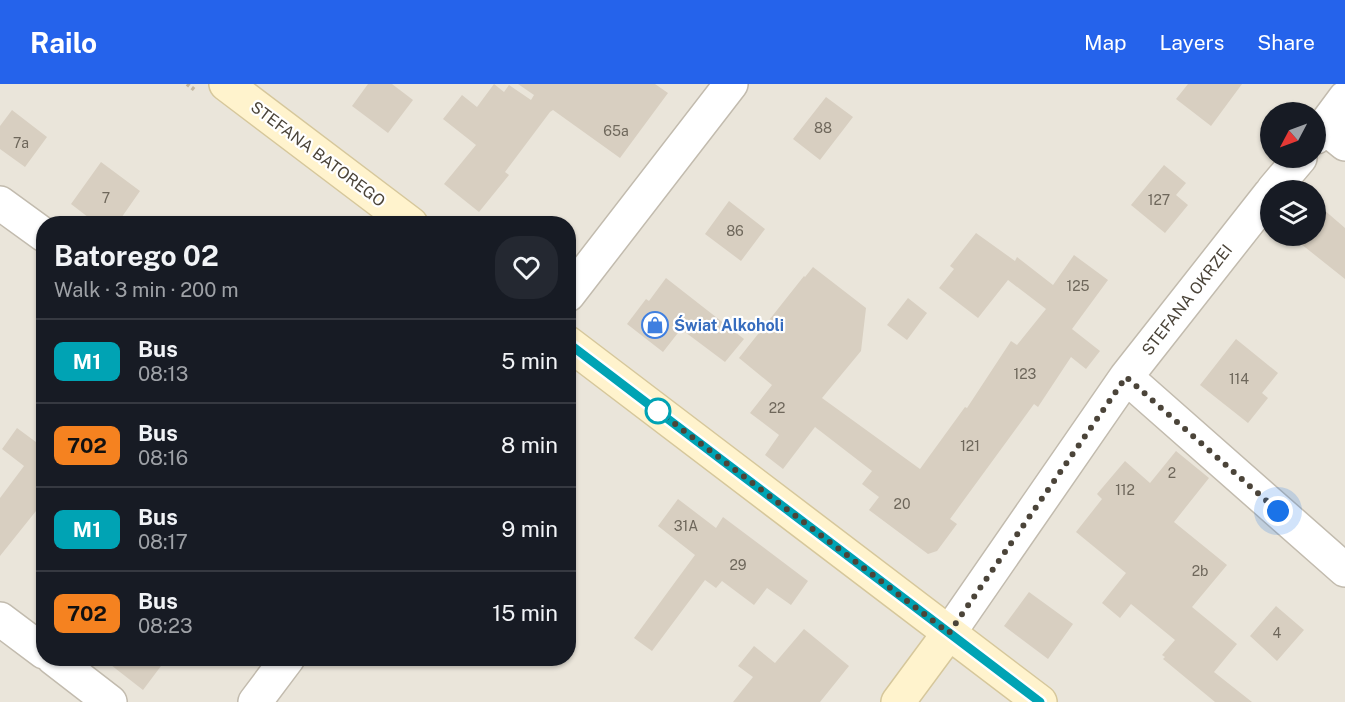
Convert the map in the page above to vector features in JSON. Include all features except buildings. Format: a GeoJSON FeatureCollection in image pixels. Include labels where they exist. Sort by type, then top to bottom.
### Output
{"type":"FeatureCollection","features":[{"type":"Feature","properties":{"kind":"street","name":"STEFANA BATOREGO"},"geometry":{"type":"LineString","coordinates":[[226,84],[400,216]]}},
{"type":"Feature","properties":{"kind":"street"},"geometry":{"type":"LineString","coordinates":[[576,285],[730,84]]}},
{"type":"Feature","properties":{"kind":"street"},"geometry":{"type":"LineString","coordinates":[[1328,136],[1345,98]]}},
{"type":"Feature","properties":{"kind":"street"},"geometry":{"type":"LineString","coordinates":[[1281,180],[1291,168]]}},
{"type":"Feature","properties":{"kind":"street"},"geometry":{"type":"LineString","coordinates":[[0,203],[36,229]]}},
{"type":"Feature","properties":{"kind":"street","name":"STEFANA OKRZEI"},"geometry":{"type":"LineString","coordinates":[[898,702],[949,633],[1126,377],[1260,207]]}},
{"type":"Feature","properties":{"kind":"street"},"geometry":{"type":"LineString","coordinates":[[576,349],[1040,702]]}},
{"type":"Feature","properties":{"kind":"street"},"geometry":{"type":"LineString","coordinates":[[1126,377],[1345,570]]}},
{"type":"Feature","properties":{"kind":"street"},"geometry":{"type":"LineString","coordinates":[[0,619],[36,646]]}},
{"type":"Feature","properties":{"kind":"street"},"geometry":{"type":"LineString","coordinates":[[63,666],[110,702]]}},
{"type":"Feature","properties":{"kind":"street"},"geometry":{"type":"LineString","coordinates":[[255,702],[282,666]]}},
{"type":"Feature","properties":{"kind":"shaded area"},"geometry":{"type":"Polygon","coordinates":[[[0,84],[1345,84],[1345,702],[0,702],[0,84]]]}},
{"type":"Feature","properties":{"kind":"bus line","name":"M1"},"geometry":{"type":"LineString","coordinates":[[576,349],[1040,702]]}},
{"type":"Feature","properties":{"kind":"place","name":"Świat Alkoholi"},"geometry":{"type":"Point","coordinates":[655,325]}},
{"type":"Feature","properties":{"kind":"route"},"geometry":{"type":"LineString","coordinates":[[658,411],[949,633],[1126,377],[1278,511]]}}]}
